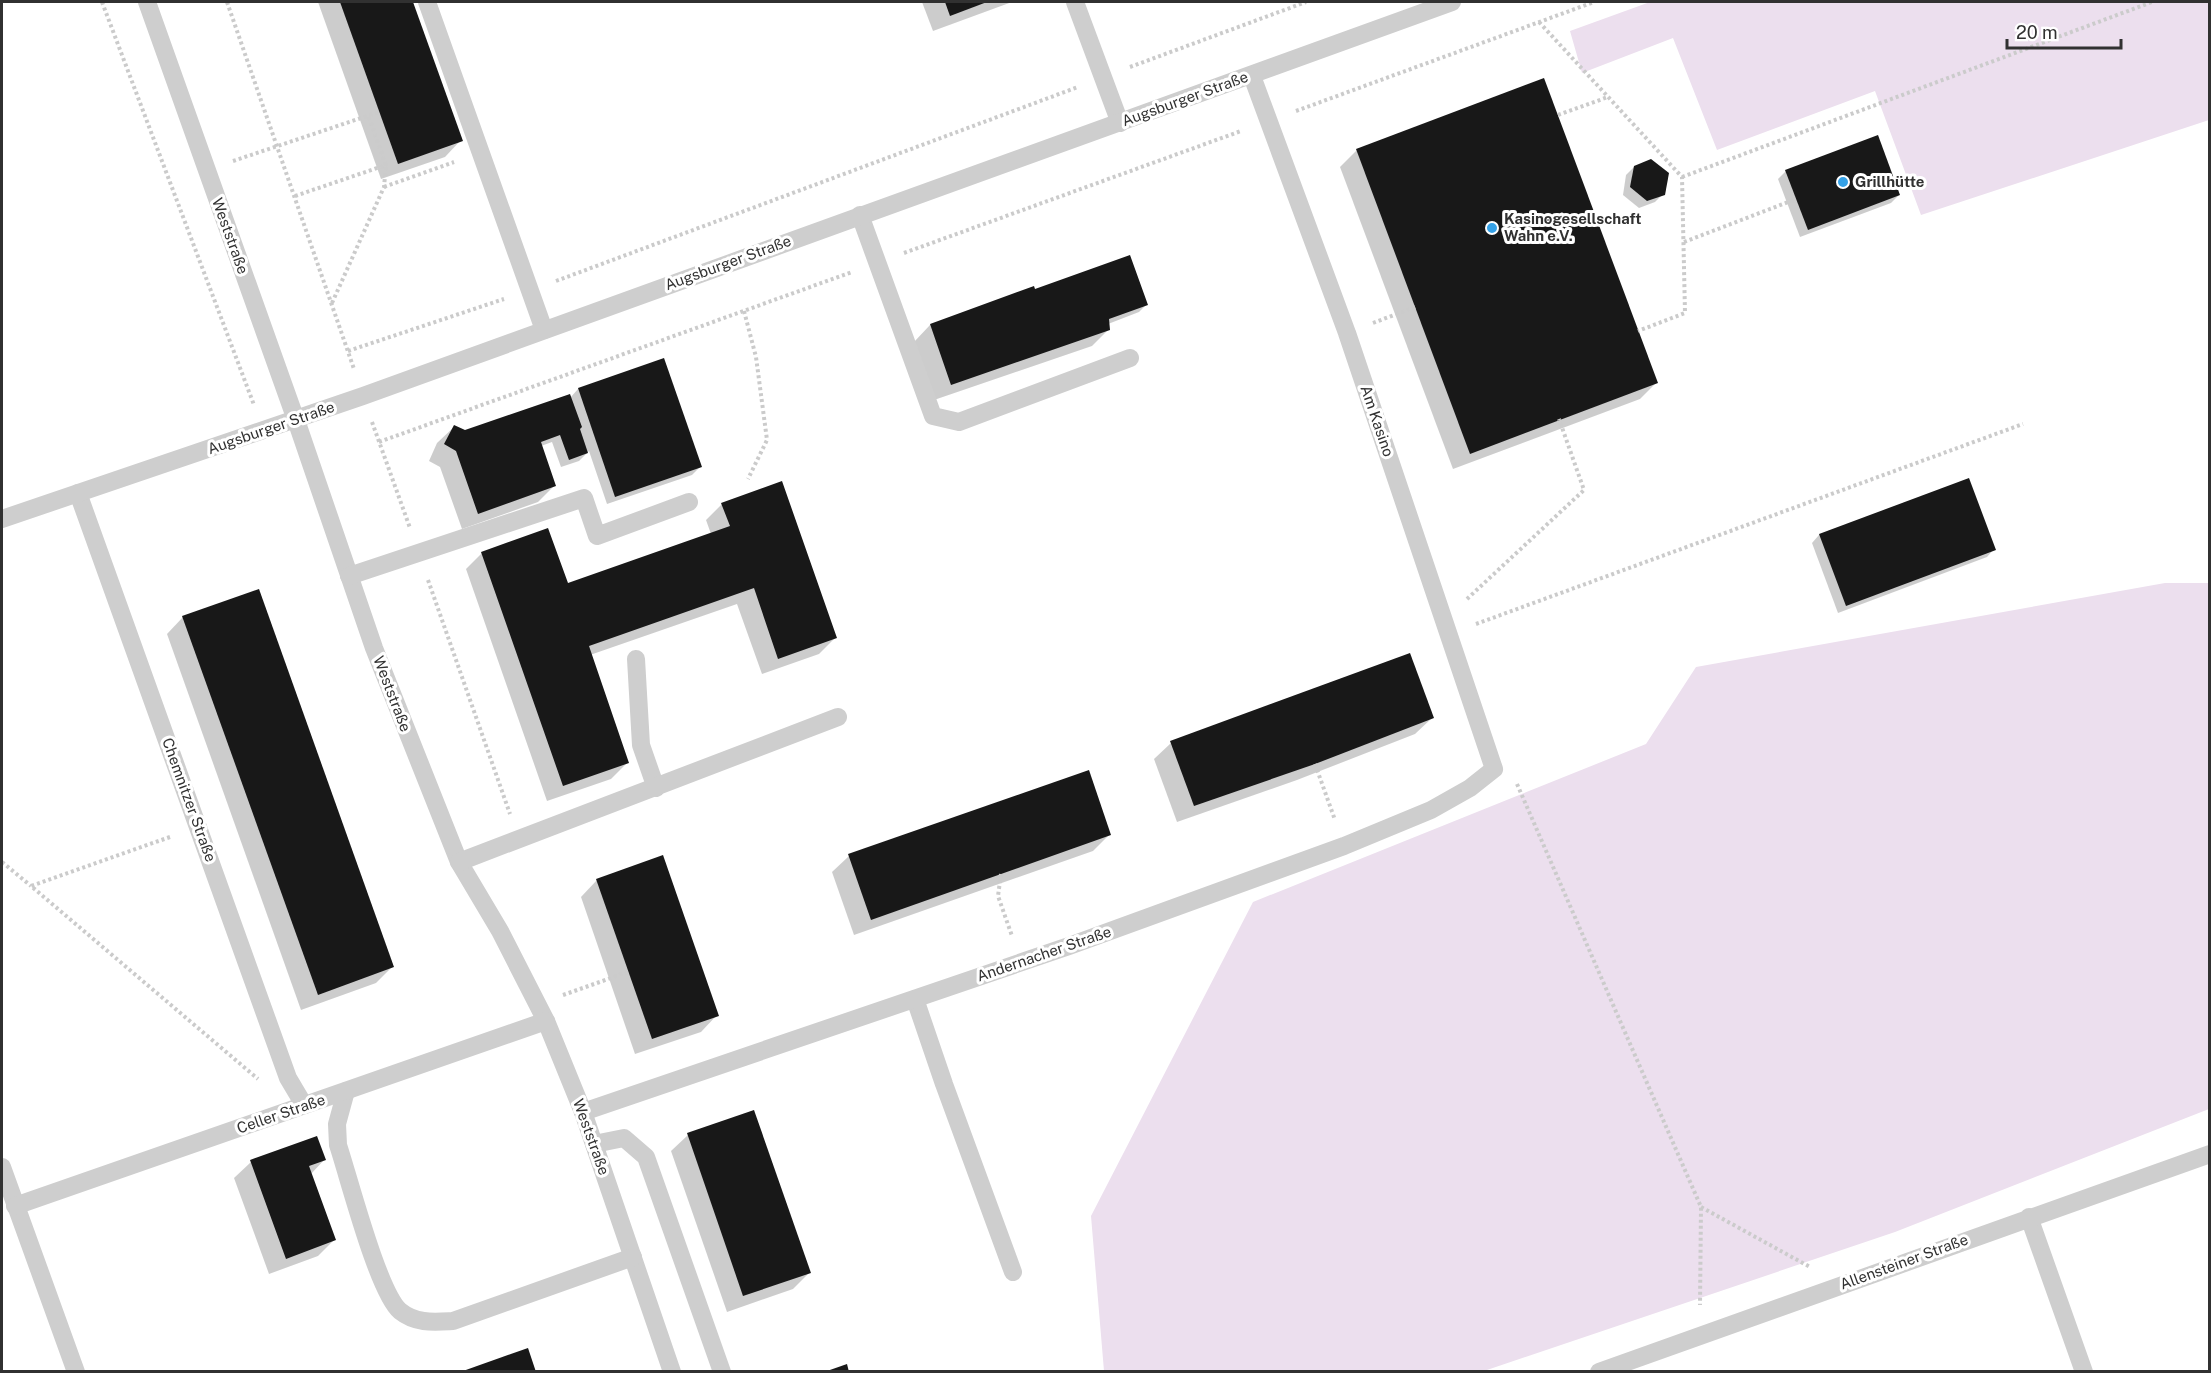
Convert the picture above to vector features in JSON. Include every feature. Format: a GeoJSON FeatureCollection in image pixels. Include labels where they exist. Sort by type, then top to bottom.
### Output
{"type":"FeatureCollection","features":[{"type":"Feature","properties":{"kind":"lane","name":"Weststraße"},"geometry":{"type":"LineString","coordinates":[[147,2],[296,420],[374,648],[459,862],[500,931],[546,1022],[583,1112],[672,1371]]}},
{"type":"Feature","properties":{"kind":"lane"},"geometry":{"type":"LineString","coordinates":[[427,2],[544,330]]}},
{"type":"Feature","properties":{"kind":"lane"},"geometry":{"type":"LineString","coordinates":[[1076,2],[1120,123]]}},
{"type":"Feature","properties":{"kind":"lane","name":"Augsburger Straße"},"geometry":{"type":"LineString","coordinates":[[2,519],[296,420],[1452,2]]}},
{"type":"Feature","properties":{"kind":"lane","name":"Am Kasino"},"geometry":{"type":"LineString","coordinates":[[1252,76],[1347,333],[1494,769]]}},
{"type":"Feature","properties":{"kind":"lane"},"geometry":{"type":"LineString","coordinates":[[860,215],[933,416],[959,422],[1130,358]]}},
{"type":"Feature","properties":{"kind":"lane","name":"Chemnitzer Straße"},"geometry":{"type":"LineString","coordinates":[[78,493],[288,1078],[304,1105]]}},
{"type":"Feature","properties":{"kind":"lane"},"geometry":{"type":"LineString","coordinates":[[349,576],[584,498],[597,536],[689,502]]}},
{"type":"Feature","properties":{"kind":"lane"},"geometry":{"type":"LineString","coordinates":[[636,659],[641,745],[656,788]]}},
{"type":"Feature","properties":{"kind":"lane"},"geometry":{"type":"LineString","coordinates":[[459,862],[838,717]]}},
{"type":"Feature","properties":{"kind":"lane","name":"Andernacher Straße"},"geometry":{"type":"LineString","coordinates":[[583,1112],[1021,963],[1344,846],[1431,810],[1470,788],[1494,769]]}},
{"type":"Feature","properties":{"kind":"lane"},"geometry":{"type":"LineString","coordinates":[[915,999],[1013,1272]]}},
{"type":"Feature","properties":{"kind":"lane","name":"Celler Straße"},"geometry":{"type":"LineString","coordinates":[[15,1206],[546,1022]]}},
{"type":"Feature","properties":{"kind":"lane"},"geometry":{"type":"LineString","coordinates":[[346,1091],[337,1124],[338,1145],[383,1284],[399,1310],[422,1323],[453,1321],[633,1257]]}},
{"type":"Feature","properties":{"kind":"lane"},"geometry":{"type":"LineString","coordinates":[[594,1144],[624,1138],[646,1157],[722,1371]]}},
{"type":"Feature","properties":{"kind":"lane","name":"Allensteiner Straße"},"geometry":{"type":"LineString","coordinates":[[1599,1371],[2210,1154]]}},
{"type":"Feature","properties":{"kind":"lane"},"geometry":{"type":"LineString","coordinates":[[2,1167],[76,1371]]}},
{"type":"Feature","properties":{"kind":"lane"},"geometry":{"type":"LineString","coordinates":[[2030,1217],[2084,1371]]}},
{"type":"Feature","properties":{"kind":"path"},"geometry":{"type":"LineString","coordinates":[[102,2],[264,431]]}},
{"type":"Feature","properties":{"kind":"path"},"geometry":{"type":"LineString","coordinates":[[227,2],[520,840]]}},
{"type":"Feature","properties":{"kind":"path"},"geometry":{"type":"LineString","coordinates":[[348,351],[530,290],[1296,3],[1306,2]]}},
{"type":"Feature","properties":{"kind":"path"},"geometry":{"type":"LineString","coordinates":[[379,442],[1594,2]]}},
{"type":"Feature","properties":{"kind":"path"},"geometry":{"type":"LineString","coordinates":[[1682,177],[2152,2]]}},
{"type":"Feature","properties":{"kind":"path"},"geometry":{"type":"LineString","coordinates":[[1539,22],[1682,177],[1685,313],[1638,331]]}},
{"type":"Feature","properties":{"kind":"path"},"geometry":{"type":"LineString","coordinates":[[1558,115],[1608,97]]}},
{"type":"Feature","properties":{"kind":"path"},"geometry":{"type":"LineString","coordinates":[[207,169],[379,112]]}},
{"type":"Feature","properties":{"kind":"path"},"geometry":{"type":"LineString","coordinates":[[332,304],[384,187],[386,165],[368,115]]}},
{"type":"Feature","properties":{"kind":"path"},"geometry":{"type":"LineString","coordinates":[[384,187],[481,152]]}},
{"type":"Feature","properties":{"kind":"path"},"geometry":{"type":"LineString","coordinates":[[295,196],[386,165]]}},
{"type":"Feature","properties":{"kind":"path"},"geometry":{"type":"LineString","coordinates":[[1684,242],[1796,199]]}},
{"type":"Feature","properties":{"kind":"path"},"geometry":{"type":"LineString","coordinates":[[1347,333],[1415,307]]}},
{"type":"Feature","properties":{"kind":"path"},"geometry":{"type":"LineString","coordinates":[[744,311],[756,357],[767,440],[748,480]]}},
{"type":"Feature","properties":{"kind":"path"},"geometry":{"type":"LineString","coordinates":[[1447,627],[1584,490],[1559,419]]}},
{"type":"Feature","properties":{"kind":"path"},"geometry":{"type":"LineString","coordinates":[[1447,627],[2023,423]]}},
{"type":"Feature","properties":{"kind":"path"},"geometry":{"type":"LineString","coordinates":[[1315,764],[1344,846]]}},
{"type":"Feature","properties":{"kind":"path"},"geometry":{"type":"LineString","coordinates":[[1494,769],[1517,783],[1701,1207],[1700,1335]]}},
{"type":"Feature","properties":{"kind":"path"},"geometry":{"type":"LineString","coordinates":[[31,886],[198,827]]}},
{"type":"Feature","properties":{"kind":"path"},"geometry":{"type":"LineString","coordinates":[[2,862],[257,1079],[288,1078]]}},
{"type":"Feature","properties":{"kind":"path"},"geometry":{"type":"LineString","coordinates":[[1001,874],[998,896],[1021,963]]}},
{"type":"Feature","properties":{"kind":"path"},"geometry":{"type":"LineString","coordinates":[[537,1004],[628,972]]}},
{"type":"Feature","properties":{"kind":"path"},"geometry":{"type":"LineString","coordinates":[[1701,1207],[1843,1284]]}},
{"type":"Feature","properties":{"kind":"shaded area"},"geometry":{"type":"Polygon","coordinates":[[[1650,2],[2209,2],[2209,120],[1921,215],[1875,91],[1717,150],[1673,38],[1582,73],[1570,31],[1650,2]]]}},
{"type":"Feature","properties":{"kind":"shaded area"},"geometry":{"type":"Polygon","coordinates":[[[2165,583],[2209,583],[2209,1109],[1895,1232],[1484,1371],[1104,1371],[1091,1216],[1253,902],[1646,744],[1696,667],[2165,583]]]}},
{"type":"Feature","properties":{"kind":"building"},"geometry":{"type":"Polygon","coordinates":[[[340,2],[413,2],[463,141],[398,164],[340,2]]]}},
{"type":"Feature","properties":{"kind":"building"},"geometry":{"type":"Polygon","coordinates":[[[945,2],[987,2],[950,16],[945,2]]]}},
{"type":"Feature","properties":{"kind":"building","name":"Kasinogesellschaft Wahn e.V."},"geometry":{"type":"Polygon","coordinates":[[[1544,78],[1658,383],[1470,454],[1356,149],[1544,78]]]}},
{"type":"Feature","properties":{"kind":"building","name":"Grillhütte"},"geometry":{"type":"Polygon","coordinates":[[[1878,135],[1900,195],[1808,230],[1785,170],[1878,135]]]}},
{"type":"Feature","properties":{"kind":"building"},"geometry":{"type":"Polygon","coordinates":[[[1651,159],[1669,173],[1665,195],[1647,201],[1630,187],[1634,166],[1651,159]]]}},
{"type":"Feature","properties":{"kind":"building"},"geometry":{"type":"Polygon","coordinates":[[[1130,255],[1148,305],[1109,319],[1110,330],[951,385],[930,324],[1034,286],[1035,289],[1130,255]]]}},
{"type":"Feature","properties":{"kind":"building"},"geometry":{"type":"Polygon","coordinates":[[[664,358],[702,467],[615,497],[578,388],[664,358]]]}},
{"type":"Feature","properties":{"kind":"building"},"geometry":{"type":"Polygon","coordinates":[[[570,394],[582,427],[580,429],[588,453],[569,460],[560,435],[541,442],[556,486],[478,514],[456,451],[444,444],[454,425],[465,430],[570,394]]]}},
{"type":"Feature","properties":{"kind":"building"},"geometry":{"type":"Polygon","coordinates":[[[1969,478],[1996,550],[1846,606],[1819,534],[1969,478]]]}},
{"type":"Feature","properties":{"kind":"building"},"geometry":{"type":"Polygon","coordinates":[[[782,481],[837,638],[778,659],[754,588],[589,646],[629,763],[563,786],[481,552],[548,528],[568,583],[730,526],[721,503],[782,481]]]}},
{"type":"Feature","properties":{"kind":"building"},"geometry":{"type":"Polygon","coordinates":[[[259,589],[394,967],[318,995],[182,616],[259,589]]]}},
{"type":"Feature","properties":{"kind":"building"},"geometry":{"type":"Polygon","coordinates":[[[1410,653],[1434,718],[1315,764],[1194,806],[1170,741],[1410,653]]]}},
{"type":"Feature","properties":{"kind":"building"},"geometry":{"type":"Polygon","coordinates":[[[1089,770],[1111,835],[871,920],[848,854],[1089,770]]]}},
{"type":"Feature","properties":{"kind":"building"},"geometry":{"type":"Polygon","coordinates":[[[663,855],[719,1016],[652,1039],[596,879],[663,855]]]}},
{"type":"Feature","properties":{"kind":"building"},"geometry":{"type":"Polygon","coordinates":[[[754,1110],[811,1273],[743,1296],[687,1133],[754,1110]]]}},
{"type":"Feature","properties":{"kind":"building"},"geometry":{"type":"Polygon","coordinates":[[[317,1136],[326,1160],[309,1166],[336,1240],[286,1259],[250,1160],[317,1136]]]}},
{"type":"Feature","properties":{"kind":"building"},"geometry":{"type":"Polygon","coordinates":[[[528,1348],[536,1372],[463,1372],[463,1371],[528,1348]]]}},
{"type":"Feature","properties":{"kind":"building"},"geometry":{"type":"Polygon","coordinates":[[[847,1364],[849,1372],[827,1372],[827,1371],[847,1364]]]}},
{"type":"Feature","properties":{"kind":"place","name":"Grillhütte"},"geometry":{"type":"Point","coordinates":[1843,182]}},
{"type":"Feature","properties":{"kind":"place","name":"Kasinogesellschaft Wahn e.V."},"geometry":{"type":"Point","coordinates":[1492,228]}}]}
